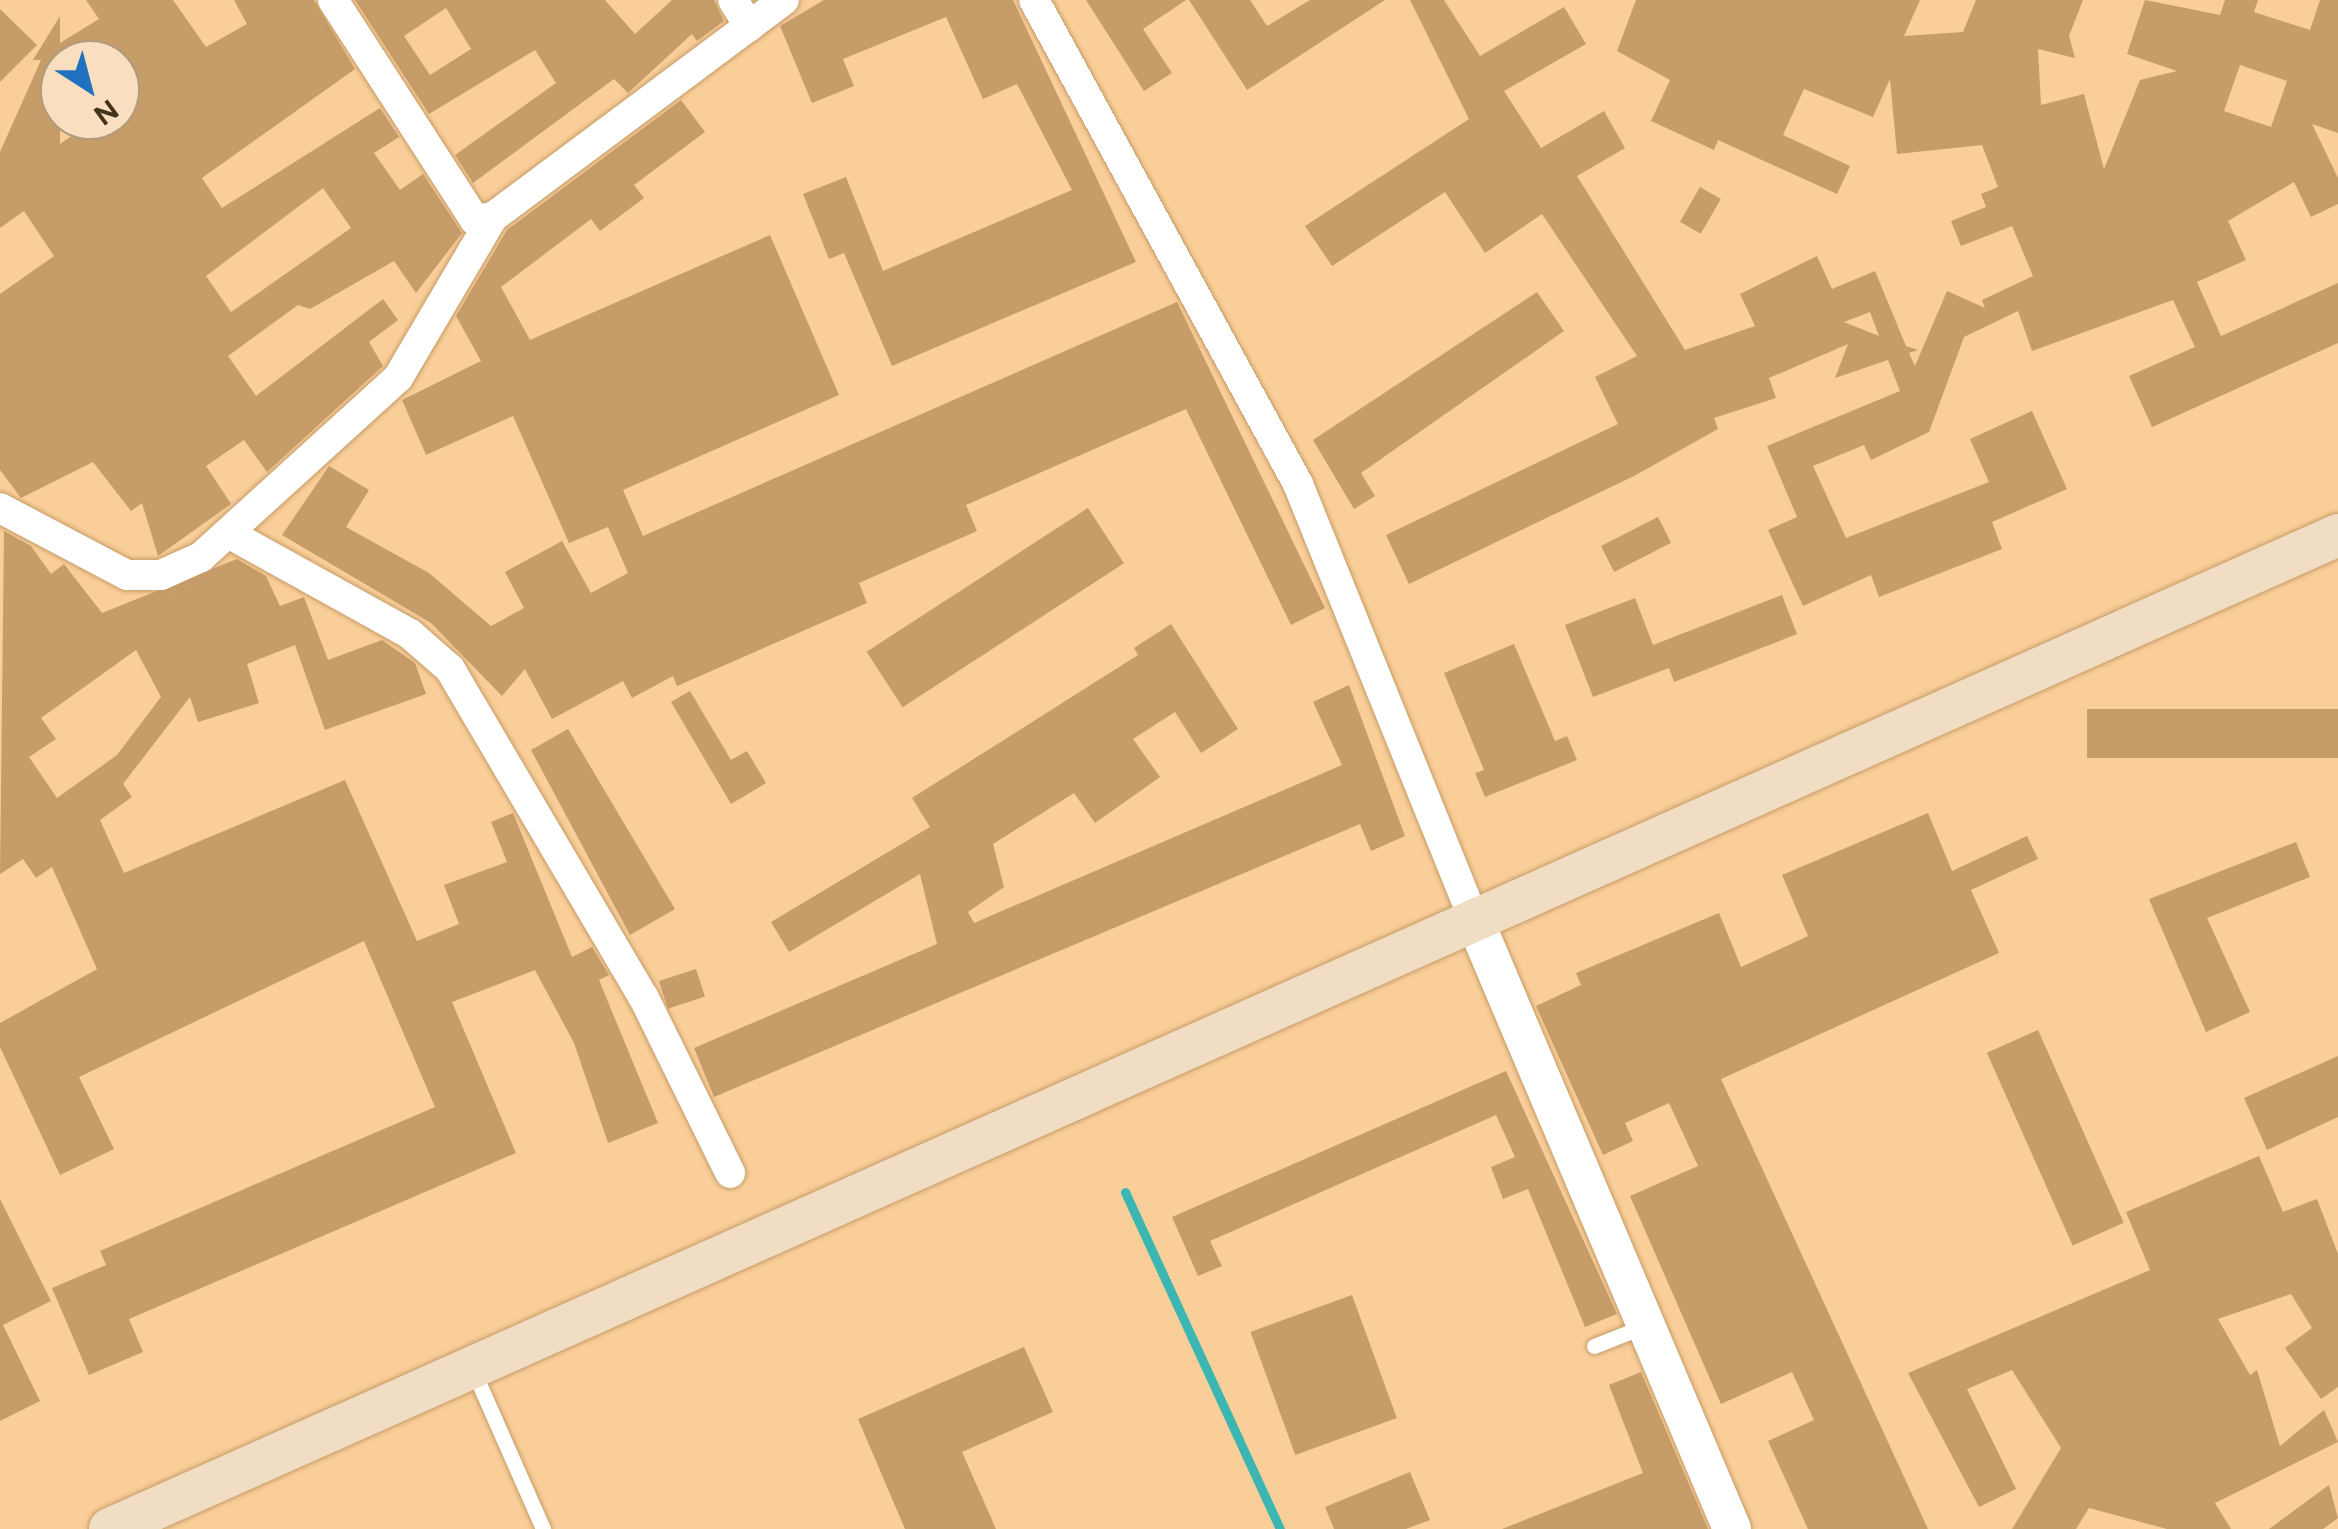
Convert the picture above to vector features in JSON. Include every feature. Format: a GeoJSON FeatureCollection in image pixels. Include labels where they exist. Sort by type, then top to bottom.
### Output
{"type":"FeatureCollection","features":[{"type":"Feature","properties":{"kind":"main road"},"geometry":{"type":"LineString","coordinates":[[110,1529],[2338,535]]}},
{"type":"Feature","properties":{"kind":"street"},"geometry":{"type":"LineString","coordinates":[[333,0],[475,220],[493,217]]}},
{"type":"Feature","properties":{"kind":"street"},"geometry":{"type":"LineString","coordinates":[[0,508],[128,575],[161,575],[228,533],[398,378],[493,217],[741,13],[784,0]]}},
{"type":"Feature","properties":{"kind":"street"},"geometry":{"type":"LineString","coordinates":[[1034,0],[1298,484],[1474,919],[1732,1529]]}},
{"type":"Feature","properties":{"kind":"street"},"geometry":{"type":"LineString","coordinates":[[228,533],[410,634],[450,669],[644,998],[730,1173]]}},
{"type":"Feature","properties":{"kind":"lane"},"geometry":{"type":"LineString","coordinates":[[1594,1346],[1647,1325]]}},
{"type":"Feature","properties":{"kind":"lane"},"geometry":{"type":"LineString","coordinates":[[471,1366],[543,1529]]}},
{"type":"Feature","properties":{"kind":"building"},"geometry":{"type":"Polygon","coordinates":[[[86,0],[173,0],[206,47],[247,24],[234,0],[314,0],[355,69],[202,178],[222,208],[380,108],[399,137],[374,153],[400,190],[423,174],[462,233],[416,293],[394,261],[310,309],[298,305],[228,356],[256,396],[383,299],[398,320],[369,342],[383,366],[267,472],[244,440],[206,466],[231,504],[158,556],[142,503],[131,511],[93,462],[21,498],[0,470],[0,294],[54,256],[24,211],[0,228],[0,152],[40,62],[40,140],[60,140],[60,144],[66,140],[140,140],[140,40],[65,40],[99,19],[86,0]],[[323,188],[206,276],[231,312],[351,228],[323,188]]]}},
{"type":"Feature","properties":{"kind":"building"},"geometry":{"type":"Polygon","coordinates":[[[355,0],[605,0],[635,34],[672,0],[714,0],[724,21],[697,41],[692,34],[628,93],[614,79],[473,183],[455,155],[556,83],[535,50],[429,114],[355,0]],[[446,8],[404,36],[430,75],[471,49],[446,8]]]}},
{"type":"Feature","properties":{"kind":"building"},"geometry":{"type":"Polygon","coordinates":[[[824,0],[1013,0],[1136,262],[892,366],[844,253],[829,259],[803,194],[846,177],[883,271],[1072,190],[1017,84],[983,99],[946,17],[843,59],[854,86],[812,103],[780,26],[824,0]]]}},
{"type":"Feature","properties":{"kind":"building"},"geometry":{"type":"Polygon","coordinates":[[[1086,0],[1186,0],[1143,29],[1172,73],[1144,91],[1086,0]]]}},
{"type":"Feature","properties":{"kind":"building"},"geometry":{"type":"Polygon","coordinates":[[[1189,0],[1250,0],[1267,26],[1310,0],[1385,0],[1247,90],[1189,0]]]}},
{"type":"Feature","properties":{"kind":"building"},"geometry":{"type":"Polygon","coordinates":[[[1410,0],[1444,0],[1480,56],[1564,7],[1586,44],[1504,91],[1541,148],[1604,111],[1625,148],[1577,176],[1685,350],[1755,326],[1740,294],[1817,256],[1832,289],[1875,271],[1906,346],[1918,350],[1909,353],[1915,366],[1947,291],[1985,308],[1982,300],[2033,276],[2012,226],[1961,246],[1951,221],[1986,207],[1981,194],[1998,187],[1982,145],[1897,154],[1890,79],[1873,117],[1804,89],[1783,135],[1850,166],[1837,194],[1718,140],[1714,150],[1651,121],[1670,80],[1617,51],[1636,0],[1920,0],[1904,36],[1963,32],[1976,0],[2083,0],[2069,36],[2075,58],[2038,49],[2041,105],[2084,94],[2104,169],[2140,80],[2177,71],[2127,54],[2145,0],[2220,15],[2225,0],[2258,0],[2254,12],[2310,30],[2320,0],[2338,0],[2338,133],[2312,124],[2338,178],[2338,204],[2311,217],[2294,182],[2228,221],[2246,260],[2197,282],[2221,336],[2338,283],[2338,343],[2152,427],[2129,376],[2195,347],[2173,300],[2032,351],[2018,311],[1964,337],[1929,432],[1871,460],[1864,445],[1813,466],[1846,538],[1989,482],[1970,439],[2032,411],[2067,489],[1992,522],[2002,549],[1879,597],[1871,575],[1803,606],[1768,530],[1797,517],[1767,446],[1900,391],[1888,360],[1835,378],[1848,344],[1769,378],[1776,398],[1714,418],[1718,429],[1634,476],[1409,584],[1386,535],[1618,424],[1595,377],[1637,356],[1542,214],[1485,253],[1445,192],[1332,266],[1305,226],[1469,119],[1410,0]],[[2240,65],[2224,111],[2271,127],[2287,81],[2240,65]],[[1870,312],[1844,322],[1879,336],[1870,312]]]}},
{"type":"Feature","properties":{"kind":"building"},"geometry":{"type":"Polygon","coordinates":[[[0,9],[37,45],[0,82],[0,9]]]}},
{"type":"Feature","properties":{"kind":"building"},"geometry":{"type":"Polygon","coordinates":[[[60,16],[60,40],[45,40],[60,16]]]}},
{"type":"Feature","properties":{"kind":"building"},"geometry":{"type":"Polygon","coordinates":[[[681,100],[705,132],[634,185],[644,198],[600,231],[591,219],[501,287],[530,340],[770,235],[839,395],[623,490],[643,536],[1177,302],[1325,608],[1291,625],[1186,409],[966,505],[977,531],[859,583],[867,603],[677,686],[673,676],[632,698],[623,681],[552,719],[525,669],[502,696],[431,623],[282,535],[329,466],[369,490],[346,527],[429,573],[491,626],[524,608],[505,572],[562,541],[591,593],[628,573],[608,527],[569,543],[513,416],[426,455],[402,400],[481,361],[456,316],[507,230],[681,100]]]}},
{"type":"Feature","properties":{"kind":"building"},"geometry":{"type":"Polygon","coordinates":[[[1700,187],[1721,199],[1701,234],[1680,222],[1700,187]]]}},
{"type":"Feature","properties":{"kind":"building"},"geometry":{"type":"Polygon","coordinates":[[[1537,292],[1564,331],[1361,473],[1375,496],[1354,509],[1313,440],[1537,292]]]}},
{"type":"Feature","properties":{"kind":"building"},"geometry":{"type":"Polygon","coordinates":[[[1088,508],[1124,563],[903,707],[867,652],[1088,508]]]}},
{"type":"Feature","properties":{"kind":"building"},"geometry":{"type":"Polygon","coordinates":[[[1658,517],[1671,543],[1614,572],[1601,546],[1658,517]]]}},
{"type":"Feature","properties":{"kind":"building"},"geometry":{"type":"Polygon","coordinates":[[[4,531],[31,546],[51,574],[64,564],[102,613],[237,559],[266,576],[280,606],[304,597],[328,660],[382,640],[415,663],[426,694],[325,730],[295,645],[247,664],[259,703],[198,722],[190,697],[123,784],[132,797],[100,820],[124,873],[345,780],[417,941],[459,924],[444,885],[507,862],[491,822],[513,813],[572,957],[592,947],[609,975],[599,980],[658,1123],[608,1143],[574,1043],[535,970],[452,1002],[516,1153],[129,1319],[143,1352],[89,1375],[52,1288],[106,1265],[100,1251],[435,1107],[364,941],[79,1077],[114,1149],[60,1175],[0,1047],[0,1023],[97,969],[52,867],[36,878],[23,859],[0,874],[4,531]],[[136,650],[41,718],[56,739],[29,757],[57,798],[117,755],[161,697],[136,650]]]}},
{"type":"Feature","properties":{"kind":"building"},"geometry":{"type":"Polygon","coordinates":[[[1782,595],[1797,634],[1674,682],[1669,668],[1593,697],[1565,625],[1635,598],[1653,645],[1782,595]]]}},
{"type":"Feature","properties":{"kind":"building"},"geometry":{"type":"Polygon","coordinates":[[[1171,624],[1238,729],[1201,753],[1175,712],[1133,739],[1160,777],[1095,823],[1074,793],[993,844],[1004,887],[968,912],[974,923],[1342,765],[1313,702],[1349,685],[1405,836],[1371,851],[1360,824],[714,1097],[694,1048],[937,944],[920,874],[789,952],[771,922],[930,827],[912,798],[1138,655],[1134,648],[1171,624]]]}},
{"type":"Feature","properties":{"kind":"building"},"geometry":{"type":"Polygon","coordinates":[[[1514,644],[1555,741],[1567,736],[1577,760],[1485,797],[1475,773],[1484,770],[1444,673],[1514,644]]]}},
{"type":"Feature","properties":{"kind":"building"},"geometry":{"type":"Polygon","coordinates":[[[690,691],[731,760],[747,751],[766,783],[731,804],[671,702],[690,691]]]}},
{"type":"Feature","properties":{"kind":"building"},"geometry":{"type":"Polygon","coordinates":[[[2087,709],[2338,709],[2338,758],[2087,758],[2087,709]]]}},
{"type":"Feature","properties":{"kind":"building"},"geometry":{"type":"Polygon","coordinates":[[[568,729],[675,909],[630,935],[531,750],[568,729]]]}},
{"type":"Feature","properties":{"kind":"building"},"geometry":{"type":"Polygon","coordinates":[[[1928,813],[1952,871],[2027,836],[2038,859],[1971,890],[1999,953],[1721,1079],[1928,1529],[1808,1529],[1768,1441],[1814,1420],[1792,1372],[1721,1404],[1630,1196],[1698,1166],[1669,1103],[1625,1123],[1633,1141],[1603,1155],[1536,1006],[1581,985],[1576,973],[1719,913],[1741,967],[1808,936],[1782,875],[1928,813]]]}},
{"type":"Feature","properties":{"kind":"building"},"geometry":{"type":"Polygon","coordinates":[[[2296,842],[2310,877],[2207,918],[2250,1012],[2206,1032],[2149,899],[2296,842]]]}},
{"type":"Feature","properties":{"kind":"building"},"geometry":{"type":"Polygon","coordinates":[[[696,969],[705,997],[668,1009],[659,981],[696,969]]]}},
{"type":"Feature","properties":{"kind":"building"},"geometry":{"type":"Polygon","coordinates":[[[2038,1030],[2124,1223],[2073,1246],[1987,1053],[2038,1030]]]}},
{"type":"Feature","properties":{"kind":"building"},"geometry":{"type":"Polygon","coordinates":[[[2338,1056],[2338,1117],[2267,1150],[2244,1098],[2338,1056]]]}},
{"type":"Feature","properties":{"kind":"building"},"geometry":{"type":"Polygon","coordinates":[[[1506,1071],[1617,1314],[1585,1327],[1528,1189],[1503,1199],[1491,1167],[1515,1157],[1496,1115],[1210,1241],[1222,1266],[1198,1276],[1172,1217],[1506,1071]]]}},
{"type":"Feature","properties":{"kind":"building"},"geometry":{"type":"Polygon","coordinates":[[[2259,1156],[2283,1212],[2317,1199],[2338,1254],[2338,1387],[2321,1399],[2285,1348],[2312,1328],[2291,1294],[2218,1319],[2250,1375],[2257,1370],[2280,1446],[2324,1410],[2338,1442],[2215,1503],[2231,1529],[2167,1529],[2089,1508],[2076,1529],[2012,1529],[2061,1448],[2012,1370],[1967,1389],[2016,1489],[1979,1507],[1908,1373],[2150,1270],[2126,1212],[2259,1156]]]}},
{"type":"Feature","properties":{"kind":"building"},"geometry":{"type":"Polygon","coordinates":[[[0,1199],[51,1301],[3,1325],[40,1401],[0,1421],[0,1199]]]}},
{"type":"Feature","properties":{"kind":"building"},"geometry":{"type":"Polygon","coordinates":[[[1352,1295],[1397,1418],[1295,1455],[1251,1332],[1352,1295]]]}},
{"type":"Feature","properties":{"kind":"building"},"geometry":{"type":"Polygon","coordinates":[[[1024,1347],[1053,1412],[962,1452],[996,1529],[905,1529],[858,1419],[1024,1347]]]}},
{"type":"Feature","properties":{"kind":"building"},"geometry":{"type":"Polygon","coordinates":[[[1641,1372],[1708,1529],[1502,1529],[1643,1473],[1609,1385],[1641,1372]]]}},
{"type":"Feature","properties":{"kind":"building"},"geometry":{"type":"Polygon","coordinates":[[[1410,1472],[1430,1520],[1406,1529],[1334,1529],[1325,1507],[1410,1472]]]}},
{"type":"Feature","properties":{"kind":"building"},"geometry":{"type":"Polygon","coordinates":[[[2329,1485],[2338,1518],[2323,1529],[2269,1529],[2329,1485]]]}},
{"type":"Feature","properties":{"kind":"waterway"},"geometry":{"type":"LineString","coordinates":[[1125,1192],[1280,1529]]}}]}
